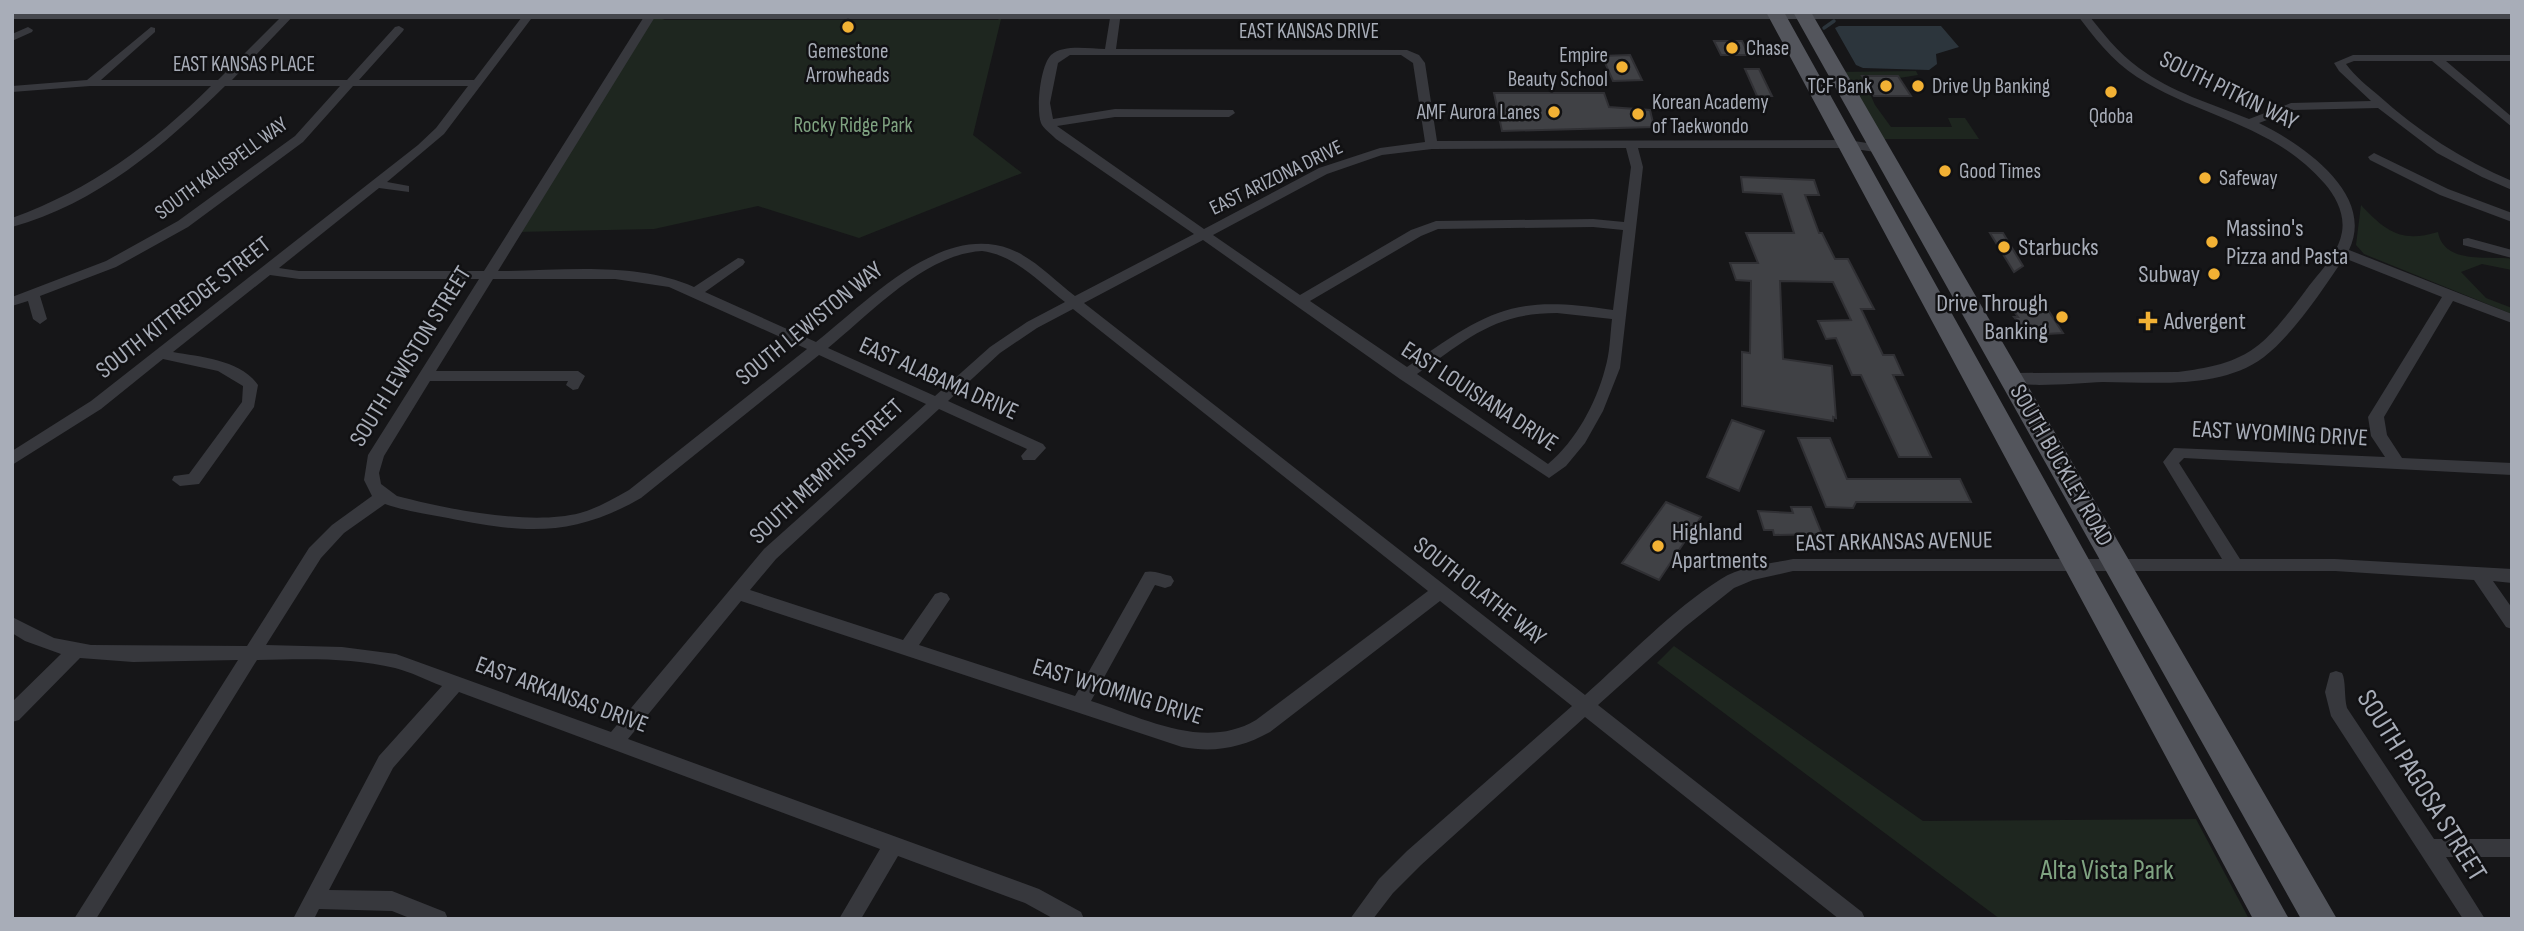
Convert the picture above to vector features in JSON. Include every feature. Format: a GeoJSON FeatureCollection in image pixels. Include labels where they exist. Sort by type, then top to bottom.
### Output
{"type":"FeatureCollection","features":[{"type":"Feature","properties":{"kind":"main road","name":"SOUTH BUCKLEY ROAD"},"geometry":{"type":"LineString","coordinates":[[1789,13],[1848,144],[2028,477],[2271,916]]}},
{"type":"Feature","properties":{"kind":"main road","name":"SOUTH BUCKLEY ROAD"},"geometry":{"type":"LineString","coordinates":[[1789,13],[1879,144],[2320,919]]}},
{"type":"Feature","properties":{"kind":"main road"},"geometry":{"type":"LineString","coordinates":[[12,14],[2512,13]]}},
{"type":"Feature","properties":{"kind":"main road"},"geometry":{"type":"LineString","coordinates":[[1848,144],[1914,206]]}},
{"type":"Feature","properties":{"kind":"main road"},"geometry":{"type":"LineString","coordinates":[[2028,477],[2119,565]]}},
{"type":"Feature","properties":{"kind":"main road"},"geometry":{"type":"LineString","coordinates":[[2076,564],[2126,612],[2180,673]]}},
{"type":"Feature","properties":{"kind":"street","name":"SOUTH PITKIN WAY"},"geometry":{"type":"LineString","coordinates":[[2012,378],[2178,377],[2204,374],[2243,364],[2273,345],[2341,252],[2349,231],[2349,219],[2339,193],[2303,155],[2251,122],[2144,77],[2120,59],[2080,13]]}},
{"type":"Feature","properties":{"kind":"street"},"geometry":{"type":"LineString","coordinates":[[12,223],[69,201],[141,156],[171,133],[291,14]]}},
{"type":"Feature","properties":{"kind":"street","name":"SOUTH LEWISTON STREET"},"geometry":{"type":"LineString","coordinates":[[383,497],[372,487],[370,467],[652,14]]}},
{"type":"Feature","properties":{"kind":"street"},"geometry":{"type":"LineString","coordinates":[[1110,51],[1116,14]]}},
{"type":"Feature","properties":{"kind":"street","name":"SOUTH KITTREDGE STREET"},"geometry":{"type":"LineString","coordinates":[[12,459],[70,424],[432,139],[529,15]]}},
{"type":"Feature","properties":{"kind":"street","name":"SOUTH KALISPELL WAY"},"geometry":{"type":"LineString","coordinates":[[12,302],[111,264],[183,224],[299,139],[399,29]]}},
{"type":"Feature","properties":{"kind":"street"},"geometry":{"type":"LineString","coordinates":[[12,38],[28,30]]}},
{"type":"Feature","properties":{"kind":"street"},"geometry":{"type":"LineString","coordinates":[[90,83],[151,30]]}},
{"type":"Feature","properties":{"kind":"street","name":"EAST KANSAS DRIVE"},"geometry":{"type":"LineString","coordinates":[[1047,124],[1043,104],[1054,59],[1068,52],[1403,52],[1415,57],[1419,63],[1432,145]]}},
{"type":"Feature","properties":{"kind":"street"},"geometry":{"type":"LineString","coordinates":[[2435,58],[2512,123]]}},
{"type":"Feature","properties":{"kind":"street"},"geometry":{"type":"LineString","coordinates":[[2512,58],[2343,60],[2340,63],[2343,69],[2405,128],[2442,152],[2512,186]]}},
{"type":"Feature","properties":{"kind":"street","name":"EAST KANSAS PLACE"},"geometry":{"type":"LineString","coordinates":[[12,89],[90,83],[477,83]]}},
{"type":"Feature","properties":{"kind":"street"},"geometry":{"type":"LineString","coordinates":[[2251,122],[2276,111],[2298,106],[2380,104]]}},
{"type":"Feature","properties":{"kind":"street"},"geometry":{"type":"LineString","coordinates":[[1047,124],[1115,113],[1229,113]]}},
{"type":"Feature","properties":{"kind":"street","name":"EAST LOUISIANA DRIVE"},"geometry":{"type":"LineString","coordinates":[[1047,124],[1059,136],[1298,302],[1549,472],[1572,452],[1605,392],[1613,368],[1637,167],[1631,145]]}},
{"type":"Feature","properties":{"kind":"street","name":"EAST ARIZONA DRIVE"},"geometry":{"type":"LineString","coordinates":[[1111,283],[1341,164],[1380,152],[1432,145],[1879,144]]}},
{"type":"Feature","properties":{"kind":"street"},"geometry":{"type":"LineString","coordinates":[[2374,157],[2444,192],[2512,218]]}},
{"type":"Feature","properties":{"kind":"street"},"geometry":{"type":"LineString","coordinates":[[376,184],[405,189]]}},
{"type":"Feature","properties":{"kind":"street"},"geometry":{"type":"LineString","coordinates":[[1298,302],[1416,233],[1436,225],[1593,223],[1630,227]]}},
{"type":"Feature","properties":{"kind":"street"},"geometry":{"type":"LineString","coordinates":[[2468,242],[2512,254]]}},
{"type":"Feature","properties":{"kind":"street","name":"SOUTH LEWISTON WAY"},"geometry":{"type":"LineString","coordinates":[[383,497],[401,503],[531,524],[586,524],[635,494],[914,271],[939,256],[961,248],[985,247],[1009,252],[1074,302]]}},
{"type":"Feature","properties":{"kind":"street"},"geometry":{"type":"LineString","coordinates":[[2341,252],[2512,319]]}},
{"type":"Feature","properties":{"kind":"street"},"geometry":{"type":"LineString","coordinates":[[695,293],[738,262]]}},
{"type":"Feature","properties":{"kind":"street","name":"EAST ALABAMA DRIVE"},"geometry":{"type":"LineString","coordinates":[[267,270],[299,275],[637,276],[671,283],[1038,448],[1029,456]]}},
{"type":"Feature","properties":{"kind":"street","name":"SOUTH MEMPHIS STREET"},"geometry":{"type":"LineString","coordinates":[[615,741],[778,547],[937,402],[1013,337],[1111,283]]}},
{"type":"Feature","properties":{"kind":"street"},"geometry":{"type":"LineString","coordinates":[[33,295],[40,319]]}},
{"type":"Feature","properties":{"kind":"street"},"geometry":{"type":"LineString","coordinates":[[2397,463],[2379,436],[2376,417],[2450,295]]}},
{"type":"Feature","properties":{"kind":"street","name":"SOUTH OLATHE WAY"},"geometry":{"type":"LineString","coordinates":[[1074,302],[1855,919]]}},
{"type":"Feature","properties":{"kind":"street"},"geometry":{"type":"LineString","coordinates":[[1405,375],[1485,323],[1509,313],[1580,311],[1619,316]]}},
{"type":"Feature","properties":{"kind":"street"},"geometry":{"type":"LineString","coordinates":[[160,354],[230,370],[258,382],[249,403],[193,480],[180,480]]}},
{"type":"Feature","properties":{"kind":"street"},"geometry":{"type":"LineString","coordinates":[[426,376],[578,376],[573,385]]}},
{"type":"Feature","properties":{"kind":"street","name":"EAST WYOMING DRIVE"},"geometry":{"type":"LineString","coordinates":[[2235,565],[2175,471],[2171,462],[2174,456],[2189,451],[2512,470]]}},
{"type":"Feature","properties":{"kind":"street"},"geometry":{"type":"LineString","coordinates":[[84,919],[315,553],[338,529],[383,497]]}},
{"type":"Feature","properties":{"kind":"street","name":"EAST ARKANSAS AVENUE"},"geometry":{"type":"LineString","coordinates":[[1360,919],[1386,886],[1414,858],[1715,591],[1751,574],[1811,565],[2076,564],[2335,565],[2512,576]]}},
{"type":"Feature","properties":{"kind":"street"},"geometry":{"type":"LineString","coordinates":[[2478,573],[2512,622]]}},
{"type":"Feature","properties":{"kind":"street"},"geometry":{"type":"LineString","coordinates":[[1079,706],[1151,577],[1165,581]]}},
{"type":"Feature","properties":{"kind":"street","name":"EAST WYOMING DRIVE"},"geometry":{"type":"LineString","coordinates":[[737,593],[1202,744],[1244,737],[1263,726],[1440,591]]}},
{"type":"Feature","properties":{"kind":"street"},"geometry":{"type":"LineString","coordinates":[[907,649],[941,599]]}},
{"type":"Feature","properties":{"kind":"street","name":"EAST ARKANSAS DRIVE"},"geometry":{"type":"LineString","coordinates":[[12,624],[32,638],[74,652],[372,657],[456,682],[894,844],[1032,896],[1074,919]]}},
{"type":"Feature","properties":{"kind":"street"},"geometry":{"type":"LineString","coordinates":[[12,714],[74,652]]}},
{"type":"Feature","properties":{"kind":"street","name":"SOUTH PAGOSA STREET"},"geometry":{"type":"LineString","coordinates":[[2336,678],[2334,692],[2338,710],[2475,919]]}},
{"type":"Feature","properties":{"kind":"street"},"geometry":{"type":"LineString","coordinates":[[303,919],[386,762],[456,682]]}},
{"type":"Feature","properties":{"kind":"street"},"geometry":{"type":"LineString","coordinates":[[849,919],[894,844]]}},
{"type":"Feature","properties":{"kind":"street"},"geometry":{"type":"LineString","coordinates":[[2428,848],[2512,848]]}},
{"type":"Feature","properties":{"kind":"street"},"geometry":{"type":"LineString","coordinates":[[313,899],[392,901],[438,919]]}},
{"type":"Feature","properties":{"kind":"green space","name":"Rocky Ridge Park"},"geometry":{"type":"Polygon","coordinates":[[[652,15],[665,20],[998,20],[1002,15],[973,135],[1022,173],[859,238],[758,206],[654,229],[516,232],[652,15]]]}},
{"type":"Feature","properties":{"kind":"green space"},"geometry":{"type":"Polygon","coordinates":[[[1916,71],[1918,75],[1899,78],[1862,76],[1875,105],[1891,127],[1952,127],[1948,118],[1965,118],[1979,139],[1876,139],[1838,72],[1916,71]]]}},
{"type":"Feature","properties":{"kind":"green space"},"geometry":{"type":"Polygon","coordinates":[[[2361,205],[2395,233],[2414,236],[2438,232],[2442,243],[2459,254],[2512,259],[2512,270],[2482,264],[2461,272],[2486,298],[2512,308],[2512,314],[2364,254],[2356,245],[2361,205]]]}},
{"type":"Feature","properties":{"kind":"green space","name":"Alta Vista Park"},"geometry":{"type":"Polygon","coordinates":[[[1674,646],[1923,821],[2196,819],[2249,919],[2000,919],[1657,663],[1674,646]]]}},
{"type":"Feature","properties":{"kind":"shaded area"},"geometry":{"type":"Polygon","coordinates":[[[1941,26],[1959,47],[1936,54],[1937,64],[1929,70],[1863,68],[1856,65],[1835,28],[1941,26]]]}},
{"type":"Feature","properties":{"kind":"building","name":"Chase"},"geometry":{"type":"Polygon","coordinates":[[[1714,41],[1742,41],[1749,55],[1721,55],[1714,41]]]}},
{"type":"Feature","properties":{"kind":"building","name":"Empire Beauty School"},"geometry":{"type":"Polygon","coordinates":[[[1630,55],[1642,80],[1613,81],[1602,56],[1630,55]]]}},
{"type":"Feature","properties":{"kind":"building"},"geometry":{"type":"Polygon","coordinates":[[[1745,69],[1759,69],[1772,96],[1757,96],[1745,69]]]}},
{"type":"Feature","properties":{"kind":"building","name":"TCF Bank"},"geometry":{"type":"Polygon","coordinates":[[[1862,76],[1898,76],[1911,96],[1874,96],[1862,76]]]}},
{"type":"Feature","properties":{"kind":"building","name":"AMF Aurora Lanes"},"geometry":{"type":"Polygon","coordinates":[[[1494,93],[1604,93],[1609,107],[1650,110],[1654,127],[1502,131],[1494,93]]]}},
{"type":"Feature","properties":{"kind":"building"},"geometry":{"type":"Polygon","coordinates":[[[1741,177],[1814,180],[1819,195],[1805,195],[1819,233],[1822,233],[1835,259],[1848,259],[1874,309],[1861,309],[1883,355],[1894,355],[1903,375],[1893,375],[1931,457],[1899,457],[1861,375],[1852,375],[1836,338],[1826,339],[1818,321],[1851,320],[1833,282],[1780,281],[1783,359],[1832,366],[1836,418],[1833,417],[1833,421],[1742,406],[1742,352],[1750,353],[1751,281],[1736,280],[1730,263],[1758,263],[1746,233],[1794,233],[1782,194],[1743,192],[1741,177]]]}},
{"type":"Feature","properties":{"kind":"building","name":"Starbucks"},"geometry":{"type":"Polygon","coordinates":[[[1990,233],[2003,233],[2023,266],[2014,272],[1990,233]]]}},
{"type":"Feature","properties":{"kind":"building"},"geometry":{"type":"Polygon","coordinates":[[[2021,306],[2048,310],[2063,333],[2028,335],[2014,317],[2018,317],[2013,310],[2023,310],[2021,306]]]}},
{"type":"Feature","properties":{"kind":"building","name":"Highland Apartments"},"geometry":{"type":"Polygon","coordinates":[[[1732,420],[1764,431],[1739,491],[1707,477],[1732,420]]]}},
{"type":"Feature","properties":{"kind":"building"},"geometry":{"type":"Polygon","coordinates":[[[1798,438],[1830,438],[1847,479],[1960,479],[1971,502],[1856,502],[1853,508],[1826,507],[1798,438]]]}},
{"type":"Feature","properties":{"kind":"building","name":"Highland Apartments"},"geometry":{"type":"Polygon","coordinates":[[[1666,502],[1701,517],[1659,580],[1622,563],[1666,502]]]}},
{"type":"Feature","properties":{"kind":"building","name":"Highland Apartments"},"geometry":{"type":"Polygon","coordinates":[[[1791,507],[1811,507],[1822,534],[1774,535],[1773,530],[1764,530],[1758,511],[1793,513],[1791,507]]]}},
{"type":"Feature","properties":{"kind":"waterway"},"geometry":{"type":"LineString","coordinates":[[1824,28],[1834,21]]}},
{"type":"Feature","properties":{"kind":"place","name":"Gemestone Arrowheads"},"geometry":{"type":"Point","coordinates":[848,27]}},
{"type":"Feature","properties":{"kind":"place","name":"Chase"},"geometry":{"type":"Point","coordinates":[1732,48]}},
{"type":"Feature","properties":{"kind":"place","name":"Empire Beauty School"},"geometry":{"type":"Point","coordinates":[1622,67]}},
{"type":"Feature","properties":{"kind":"place","name":"TCF Bank"},"geometry":{"type":"Point","coordinates":[1886,86]}},
{"type":"Feature","properties":{"kind":"place","name":"Drive Up Banking"},"geometry":{"type":"Point","coordinates":[1918,86]}},
{"type":"Feature","properties":{"kind":"place","name":"Qdoba"},"geometry":{"type":"Point","coordinates":[2111,92]}},
{"type":"Feature","properties":{"kind":"place","name":"AMF Aurora Lanes"},"geometry":{"type":"Point","coordinates":[1554,112]}},
{"type":"Feature","properties":{"kind":"place","name":"Korean Academy of Taekwondo"},"geometry":{"type":"Point","coordinates":[1638,114]}},
{"type":"Feature","properties":{"kind":"place","name":"Good Times"},"geometry":{"type":"Point","coordinates":[1945,171]}},
{"type":"Feature","properties":{"kind":"place","name":"Safeway"},"geometry":{"type":"Point","coordinates":[2205,178]}},
{"type":"Feature","properties":{"kind":"place","name":"Massino's Pizza and Pasta"},"geometry":{"type":"Point","coordinates":[2212,242]}},
{"type":"Feature","properties":{"kind":"place","name":"Starbucks"},"geometry":{"type":"Point","coordinates":[2004,247]}},
{"type":"Feature","properties":{"kind":"place","name":"Subway"},"geometry":{"type":"Point","coordinates":[2214,274]}},
{"type":"Feature","properties":{"kind":"place","name":"Drive Through Banking"},"geometry":{"type":"Point","coordinates":[2062,317]}},
{"type":"Feature","properties":{"kind":"place","name":"Advergent"},"geometry":{"type":"Point","coordinates":[2148,321]}},
{"type":"Feature","properties":{"kind":"place","name":"Highland Apartments"},"geometry":{"type":"Point","coordinates":[1658,546]}}]}
